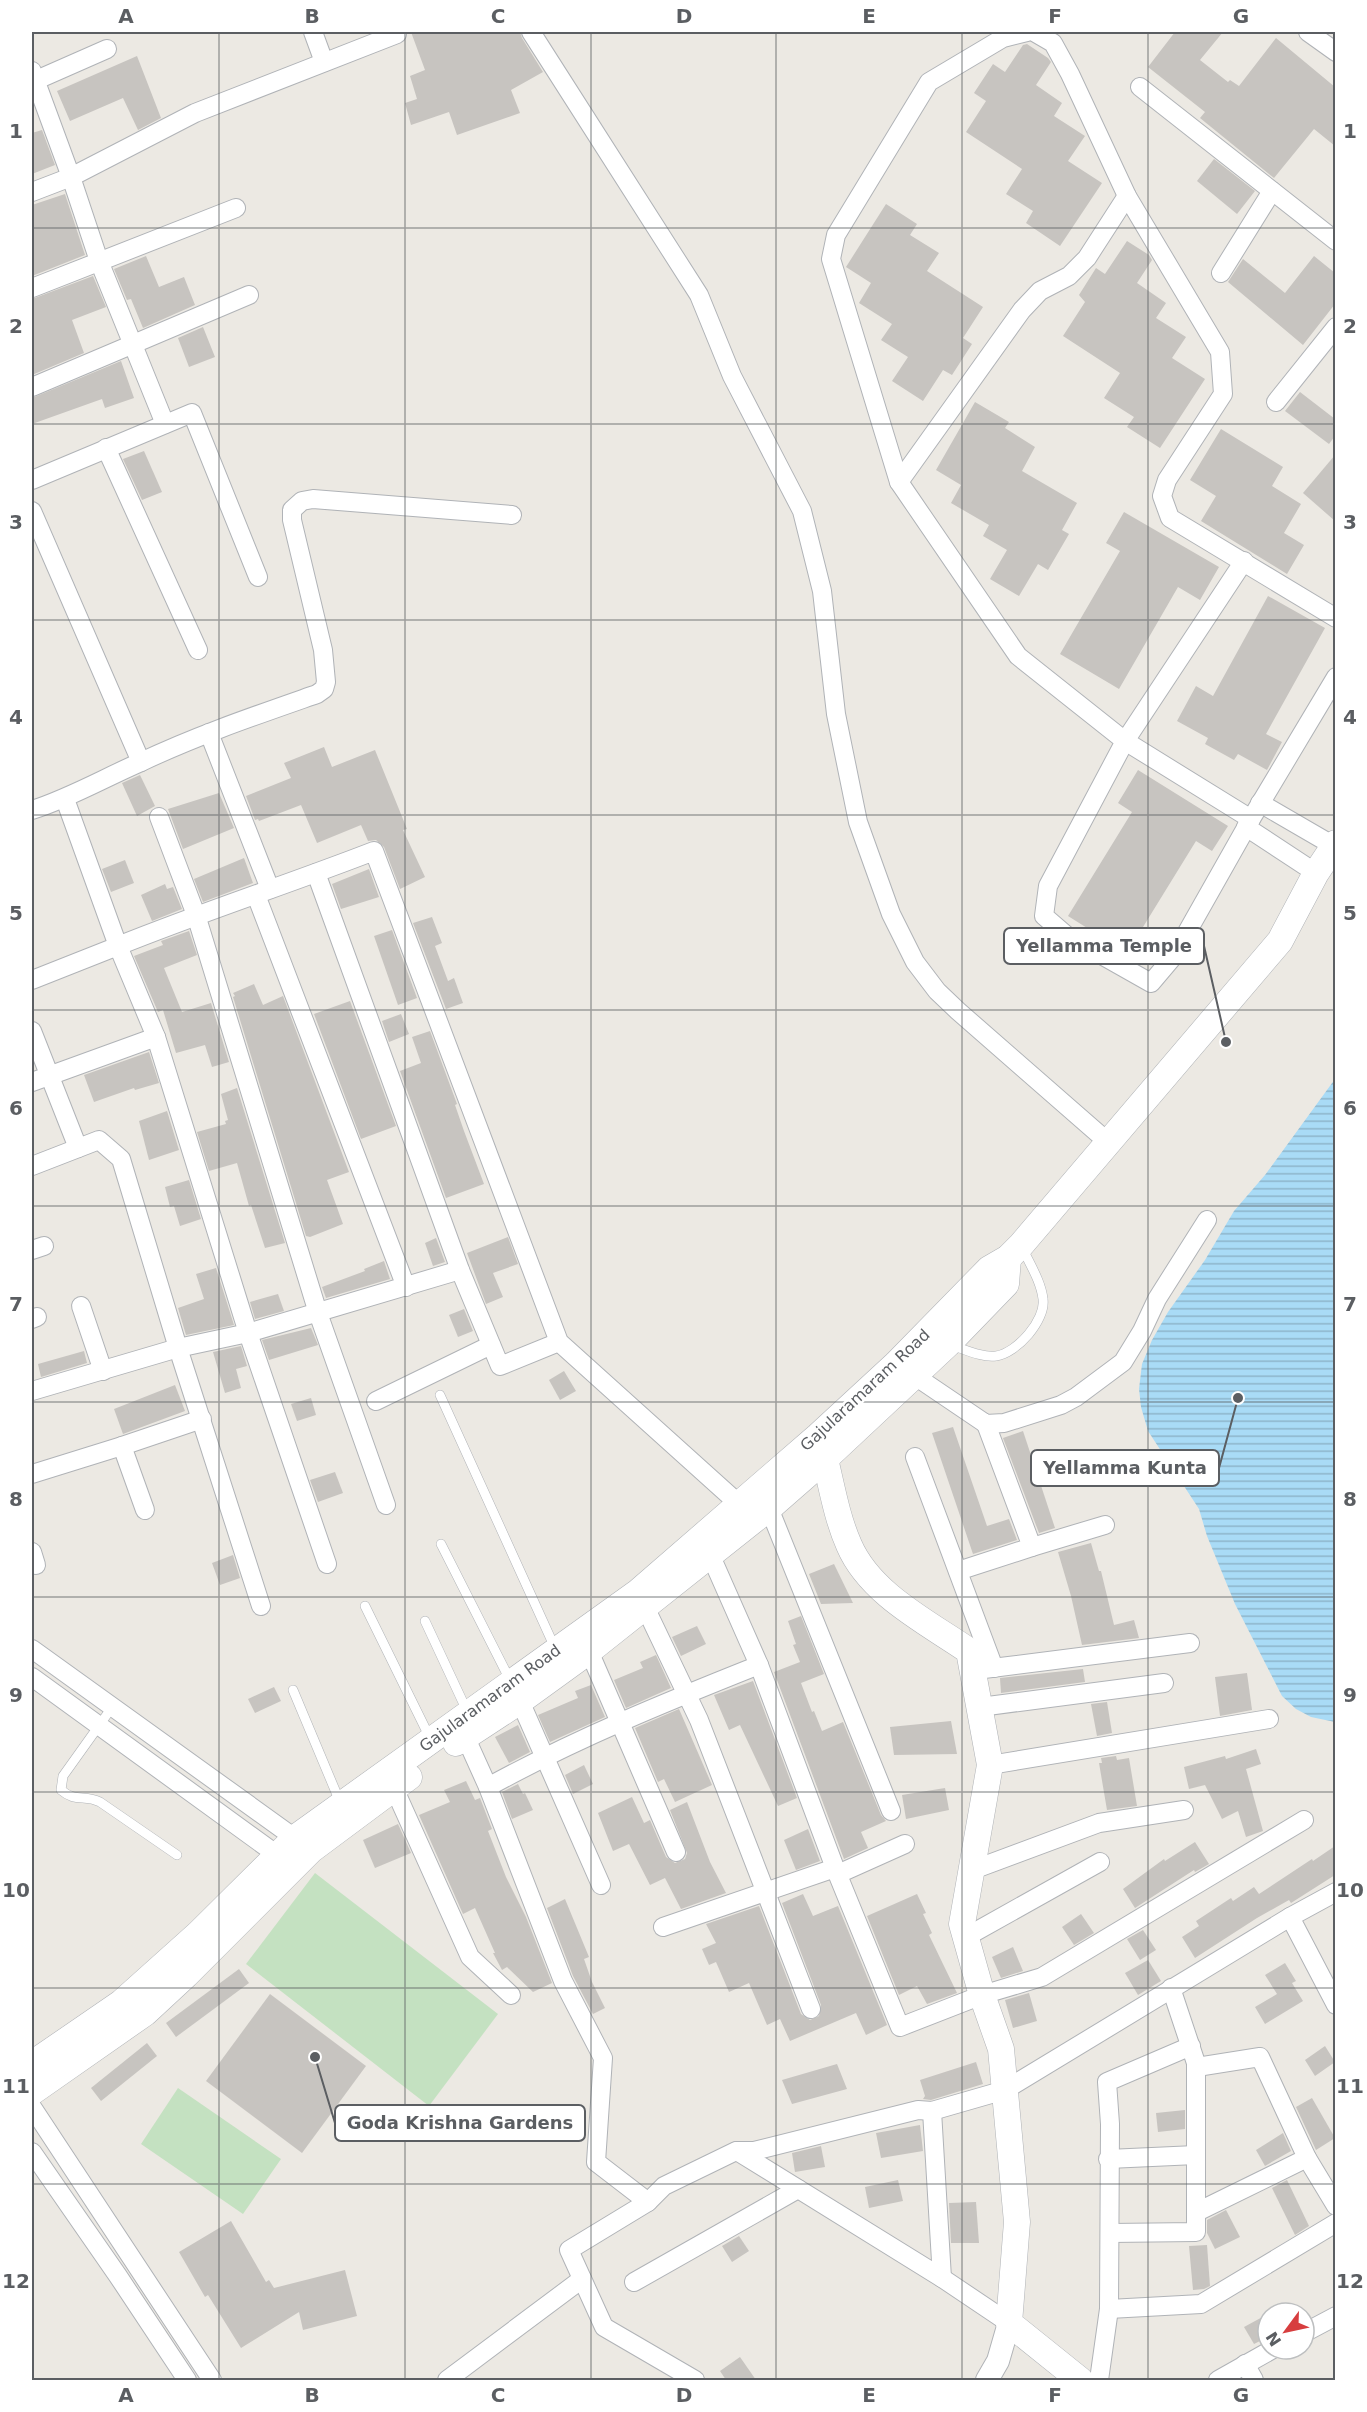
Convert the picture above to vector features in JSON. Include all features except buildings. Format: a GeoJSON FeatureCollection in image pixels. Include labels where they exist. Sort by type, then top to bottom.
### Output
{"type":"FeatureCollection","features":[{"type":"Feature","properties":{"kind":"main road","name":"Gajularamaram Road"},"geometry":{"type":"LineString","coordinates":[[32,2092],[145,2013],[186,1975],[294,1852],[341,1804],[431,1740],[467,1725],[515,1691],[556,1651],[638,1592],[740,1505],[896,1364],[989,1269],[1014,1252],[1280,940],[1316,873],[1335,844]]}},
{"type":"Feature","properties":{"kind":"main road"},"geometry":{"type":"LineString","coordinates":[[515,1691],[589,1651],[769,1508],[825,1460],[948,1344],[1006,1284],[1014,1252]]}},
{"type":"Feature","properties":{"kind":"main road"},"geometry":{"type":"LineString","coordinates":[[825,1460],[849,1545],[866,1575],[897,1602],[969,1652],[983,1669],[980,1707],[990,1765],[962,1924],[982,1995],[1001,2049],[1017,2222],[1009,2323],[1080,2380]]}},
{"type":"Feature","properties":{"kind":"main road"},"geometry":{"type":"LineString","coordinates":[[32,2064],[121,2004],[294,1852],[394,1788],[467,1725]]}},
{"type":"Feature","properties":{"kind":"street"},"geometry":{"type":"LineString","coordinates":[[313,32],[324,62]]}},
{"type":"Feature","properties":{"kind":"street"},"geometry":{"type":"LineString","coordinates":[[531,32],[699,295],[732,376],[802,511],[822,591],[836,714],[858,822],[891,914],[915,962],[937,992],[958,1011],[1115,1136]]}},
{"type":"Feature","properties":{"kind":"street"},"geometry":{"type":"LineString","coordinates":[[1027,32],[1003,38],[929,82],[836,235],[831,259],[899,482],[1018,656],[1125,741],[1253,816],[1335,844]]}},
{"type":"Feature","properties":{"kind":"street"},"geometry":{"type":"LineString","coordinates":[[1035,32],[1053,44],[1070,74],[1126,196],[1220,352],[1223,394],[1167,480],[1162,496],[1170,518],[1335,618]]}},
{"type":"Feature","properties":{"kind":"street"},"geometry":{"type":"LineString","coordinates":[[32,192],[71,177],[195,113],[397,34]]}},
{"type":"Feature","properties":{"kind":"street"},"geometry":{"type":"LineString","coordinates":[[1321,35],[1335,52]]}},
{"type":"Feature","properties":{"kind":"street"},"geometry":{"type":"LineString","coordinates":[[106,49],[33,78],[131,345],[165,424]]}},
{"type":"Feature","properties":{"kind":"street"},"geometry":{"type":"LineString","coordinates":[[1140,87],[1335,241]]}},
{"type":"Feature","properties":{"kind":"street"},"geometry":{"type":"LineString","coordinates":[[1221,273],[1272,191]]}},
{"type":"Feature","properties":{"kind":"street"},"geometry":{"type":"LineString","coordinates":[[899,482],[1022,310],[1040,291],[1069,276],[1087,258],[1126,196]]}},
{"type":"Feature","properties":{"kind":"street"},"geometry":{"type":"LineString","coordinates":[[32,288],[236,208]]}},
{"type":"Feature","properties":{"kind":"street"},"geometry":{"type":"LineString","coordinates":[[32,387],[249,295]]}},
{"type":"Feature","properties":{"kind":"street"},"geometry":{"type":"LineString","coordinates":[[1276,402],[1335,327]]}},
{"type":"Feature","properties":{"kind":"street"},"geometry":{"type":"LineString","coordinates":[[32,480],[192,413],[258,577]]}},
{"type":"Feature","properties":{"kind":"street"},"geometry":{"type":"LineString","coordinates":[[106,448],[198,650]]}},
{"type":"Feature","properties":{"kind":"street"},"geometry":{"type":"LineString","coordinates":[[33,805],[65,799],[209,732],[316,694],[324,689],[326,682],[324,657],[292,520],[292,510],[302,501],[512,515]]}},
{"type":"Feature","properties":{"kind":"street"},"geometry":{"type":"LineString","coordinates":[[32,511],[141,762]]}},
{"type":"Feature","properties":{"kind":"street"},"geometry":{"type":"LineString","coordinates":[[1244,561],[1125,741],[1048,886],[1044,915],[1066,935],[1151,983],[1173,957],[1335,677]]}},
{"type":"Feature","properties":{"kind":"street"},"geometry":{"type":"LineString","coordinates":[[209,732],[263,892],[406,1287]]}},
{"type":"Feature","properties":{"kind":"street"},"geometry":{"type":"LineString","coordinates":[[65,799],[118,946],[156,1037],[248,1333],[327,1564]]}},
{"type":"Feature","properties":{"kind":"street"},"geometry":{"type":"LineString","coordinates":[[1253,816],[1316,873]]}},
{"type":"Feature","properties":{"kind":"street"},"geometry":{"type":"LineString","coordinates":[[159,817],[196,915],[318,1313],[386,1505]]}},
{"type":"Feature","properties":{"kind":"street"},"geometry":{"type":"LineString","coordinates":[[32,980],[196,915],[374,851],[559,1342],[740,1505]]}},
{"type":"Feature","properties":{"kind":"street"},"geometry":{"type":"LineString","coordinates":[[316,873],[459,1270],[500,1365],[559,1342]]}},
{"type":"Feature","properties":{"kind":"street"},"geometry":{"type":"LineString","coordinates":[[32,1031],[40,1078],[78,1148]]}},
{"type":"Feature","properties":{"kind":"street"},"geometry":{"type":"LineString","coordinates":[[40,1078],[156,1037]]}},
{"type":"Feature","properties":{"kind":"street"},"geometry":{"type":"LineString","coordinates":[[32,1166],[99,1140],[121,1159],[177,1348],[261,1606]]}},
{"type":"Feature","properties":{"kind":"street"},"geometry":{"type":"LineString","coordinates":[[986,1424],[1004,1423],[1061,1405],[1089,1389],[1123,1362],[1142,1331],[1157,1299],[1207,1220]]}},
{"type":"Feature","properties":{"kind":"street"},"geometry":{"type":"LineString","coordinates":[[32,1391],[177,1348],[248,1333],[459,1270]]}},
{"type":"Feature","properties":{"kind":"street"},"geometry":{"type":"LineString","coordinates":[[81,1306],[103,1371]]}},
{"type":"Feature","properties":{"kind":"street"},"geometry":{"type":"LineString","coordinates":[[376,1401],[491,1345]]}},
{"type":"Feature","properties":{"kind":"street"},"geometry":{"type":"LineString","coordinates":[[915,1376],[986,1424],[1032,1547]]}},
{"type":"Feature","properties":{"kind":"street"},"geometry":{"type":"LineString","coordinates":[[32,1474],[202,1419]]}},
{"type":"Feature","properties":{"kind":"street"},"geometry":{"type":"LineString","coordinates":[[122,1446],[145,1510]]}},
{"type":"Feature","properties":{"kind":"street"},"geometry":{"type":"LineString","coordinates":[[915,1457],[958,1571],[983,1669],[1190,1643]]}},
{"type":"Feature","properties":{"kind":"street"},"geometry":{"type":"LineString","coordinates":[[769,1508],[891,1810]]}},
{"type":"Feature","properties":{"kind":"street"},"geometry":{"type":"LineString","coordinates":[[958,1571],[1105,1525]]}},
{"type":"Feature","properties":{"kind":"street"},"geometry":{"type":"LineString","coordinates":[[710,1554],[759,1665],[837,1871],[900,2027],[982,1995],[1042,1977],[1304,1820]]}},
{"type":"Feature","properties":{"kind":"street"},"geometry":{"type":"LineString","coordinates":[[645,1607],[687,1694],[811,2009]]}},
{"type":"Feature","properties":{"kind":"street"},"geometry":{"type":"LineString","coordinates":[[32,1649],[113,1706],[294,1852]]}},
{"type":"Feature","properties":{"kind":"street"},"geometry":{"type":"LineString","coordinates":[[589,1651],[618,1723],[676,1852]]}},
{"type":"Feature","properties":{"kind":"street"},"geometry":{"type":"LineString","coordinates":[[488,1787],[546,1755],[759,1665]]}},
{"type":"Feature","properties":{"kind":"street"},"geometry":{"type":"LineString","coordinates":[[32,1677],[99,1725],[294,1852]]}},
{"type":"Feature","properties":{"kind":"street"},"geometry":{"type":"LineString","coordinates":[[980,1707],[1164,1683]]}},
{"type":"Feature","properties":{"kind":"street"},"geometry":{"type":"LineString","coordinates":[[515,1691],[546,1755],[601,1885]]}},
{"type":"Feature","properties":{"kind":"street"},"geometry":{"type":"LineString","coordinates":[[990,1765],[1269,1719]]}},
{"type":"Feature","properties":{"kind":"street"},"geometry":{"type":"LineString","coordinates":[[467,1725],[488,1787],[563,1981],[603,2058],[596,2162],[648,2202]]}},
{"type":"Feature","properties":{"kind":"street"},"geometry":{"type":"LineString","coordinates":[[394,1788],[470,1957],[511,1995]]}},
{"type":"Feature","properties":{"kind":"street"},"geometry":{"type":"LineString","coordinates":[[970,1871],[1099,1823],[1184,1810]]}},
{"type":"Feature","properties":{"kind":"street"},"geometry":{"type":"LineString","coordinates":[[663,1927],[765,1892],[837,1871],[905,1844]]}},
{"type":"Feature","properties":{"kind":"street"},"geometry":{"type":"LineString","coordinates":[[966,1937],[1100,1862]]}},
{"type":"Feature","properties":{"kind":"street"},"geometry":{"type":"LineString","coordinates":[[695,2380],[603,2327],[569,2250],[648,2202],[663,2186],[736,2151],[754,2151],[918,2110],[932,2111],[1005,2090],[1171,1988],[1335,1892]]}},
{"type":"Feature","properties":{"kind":"street"},"geometry":{"type":"LineString","coordinates":[[1290,1917],[1335,2006]]}},
{"type":"Feature","properties":{"kind":"street"},"geometry":{"type":"LineString","coordinates":[[1110,2233],[1196,2232],[1197,2067],[1171,1988]]}},
{"type":"Feature","properties":{"kind":"street"},"geometry":{"type":"LineString","coordinates":[[1099,2380],[1109,2309],[1108,2159],[1110,2124],[1107,2082],[1191,2046]]}},
{"type":"Feature","properties":{"kind":"street"},"geometry":{"type":"LineString","coordinates":[[1197,2067],[1260,2057],[1307,2158],[1335,2206]]}},
{"type":"Feature","properties":{"kind":"street"},"geometry":{"type":"LineString","coordinates":[[32,2107],[212,2380]]}},
{"type":"Feature","properties":{"kind":"street"},"geometry":{"type":"LineString","coordinates":[[932,2111],[942,2278]]}},
{"type":"Feature","properties":{"kind":"street"},"geometry":{"type":"LineString","coordinates":[[736,2151],[942,2278],[1009,2323],[998,2361],[987,2380]]}},
{"type":"Feature","properties":{"kind":"street"},"geometry":{"type":"LineString","coordinates":[[32,2152],[187,2380]]}},
{"type":"Feature","properties":{"kind":"street"},"geometry":{"type":"LineString","coordinates":[[1108,2159],[1196,2156]]}},
{"type":"Feature","properties":{"kind":"street"},"geometry":{"type":"LineString","coordinates":[[1197,2212],[1307,2158]]}},
{"type":"Feature","properties":{"kind":"street"},"geometry":{"type":"LineString","coordinates":[[634,2282],[798,2189]]}},
{"type":"Feature","properties":{"kind":"street"},"geometry":{"type":"LineString","coordinates":[[1109,2309],[1201,2304],[1335,2223]]}},
{"type":"Feature","properties":{"kind":"street"},"geometry":{"type":"LineString","coordinates":[[447,2380],[582,2279]]}},
{"type":"Feature","properties":{"kind":"street"},"geometry":{"type":"LineString","coordinates":[[1316,2326],[1335,2316]]}},
{"type":"Feature","properties":{"kind":"street"},"geometry":{"type":"LineString","coordinates":[[1218,2380],[1256,2358]]}},
{"type":"Feature","properties":{"kind":"street"},"geometry":{"type":"LineString","coordinates":[[1245,2364],[1254,2380]]}},
{"type":"Feature","properties":{"kind":"lane"},"geometry":{"type":"LineString","coordinates":[[948,1344],[975,1353],[996,1356],[1010,1350],[1038,1320],[1043,1309],[1040,1287],[1014,1252]]}},
{"type":"Feature","properties":{"kind":"lane"},"geometry":{"type":"LineString","coordinates":[[440,1395],[556,1651]]}},
{"type":"Feature","properties":{"kind":"lane"},"geometry":{"type":"LineString","coordinates":[[441,1544],[515,1691]]}},
{"type":"Feature","properties":{"kind":"lane"},"geometry":{"type":"LineString","coordinates":[[365,1606],[431,1740]]}},
{"type":"Feature","properties":{"kind":"lane"},"geometry":{"type":"LineString","coordinates":[[425,1622],[467,1725]]}},
{"type":"Feature","properties":{"kind":"lane"},"geometry":{"type":"LineString","coordinates":[[293,1690],[341,1804]]}},
{"type":"Feature","properties":{"kind":"lane"},"geometry":{"type":"LineString","coordinates":[[113,1706],[63,1776],[61,1790],[75,1799],[88,1798],[100,1802],[177,1855]]}},
{"type":"Feature","properties":{"kind":"lane"},"geometry":{"type":"LineString","coordinates":[[167,2350],[185,2339]]}},
{"type":"Feature","properties":{"kind":"green space"},"geometry":{"type":"Polygon","coordinates":[[[315,1873],[498,2014],[429,2106],[246,1964],[315,1873]]]}},
{"type":"Feature","properties":{"kind":"green space"},"geometry":{"type":"Polygon","coordinates":[[[178,2088],[281,2159],[243,2214],[141,2144],[178,2088]]]}},
{"type":"Feature","properties":{"kind":"water"},"geometry":{"type":"Polygon","coordinates":[[[1335,1079],[1335,1722],[1311,1717],[1296,1709],[1282,1696],[1235,1604],[1207,1536],[1199,1509],[1148,1431],[1141,1407],[1139,1389],[1142,1364],[1168,1312],[1205,1260],[1234,1211],[1265,1175],[1335,1079]]]}},
{"type":"Feature","properties":{"kind":"place","name":"Yellamma Temple"},"geometry":{"type":"Point","coordinates":[1226,1042]}},
{"type":"Feature","properties":{"kind":"place","name":"Yellamma Kunta"},"geometry":{"type":"Point","coordinates":[1238,1398]}},
{"type":"Feature","properties":{"kind":"place","name":"Goda Krishna Gardens"},"geometry":{"type":"Point","coordinates":[315,2057]}}]}
